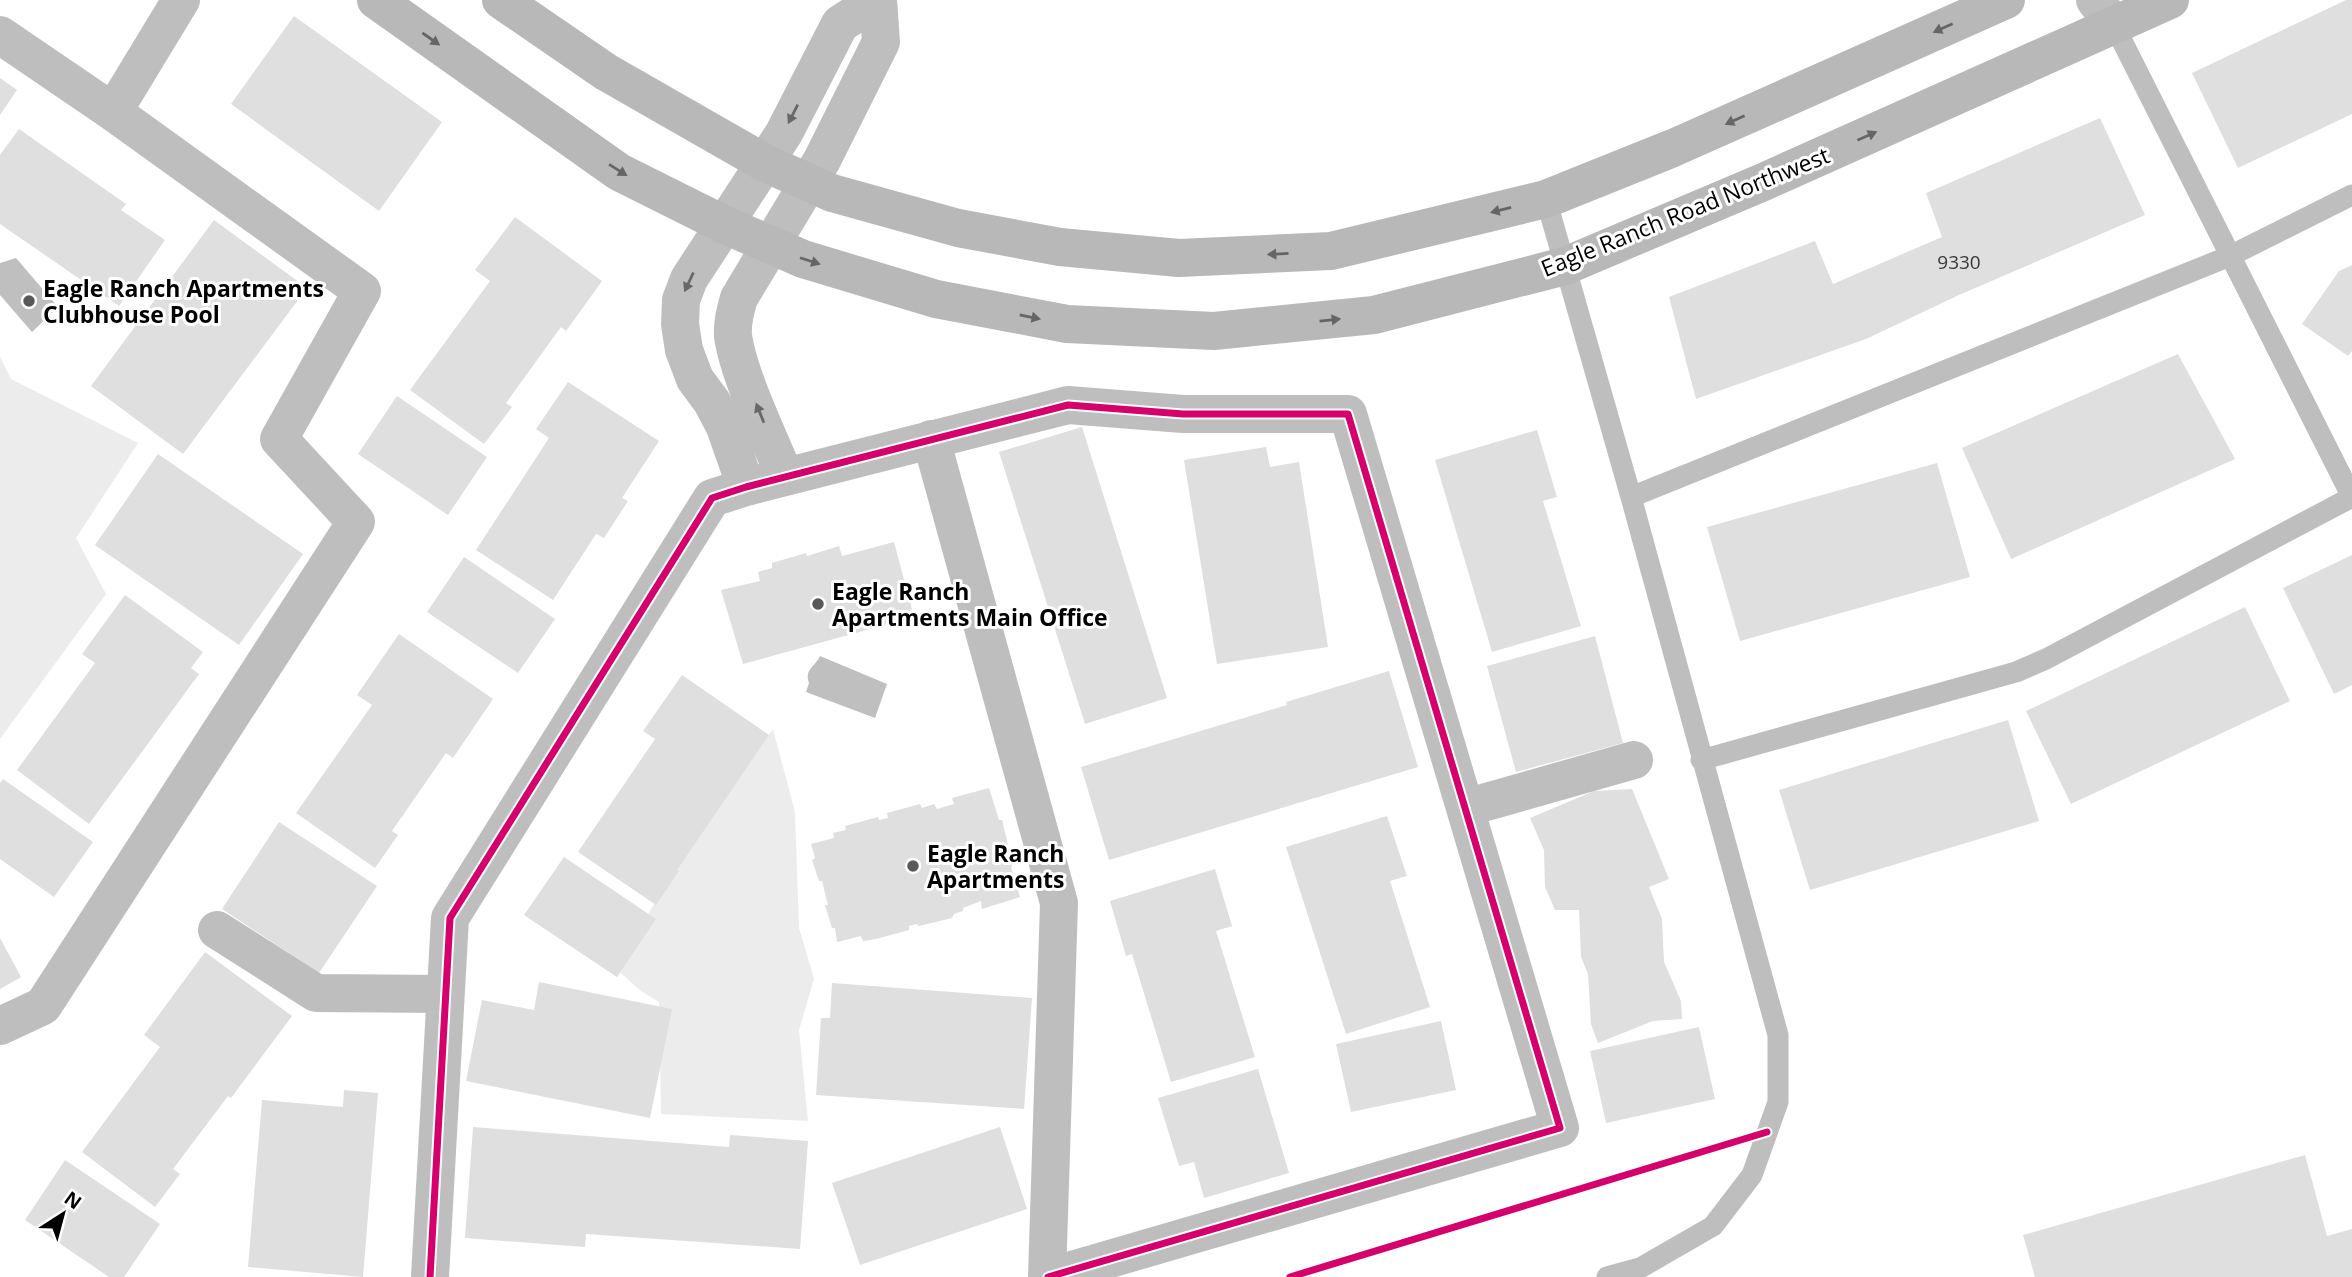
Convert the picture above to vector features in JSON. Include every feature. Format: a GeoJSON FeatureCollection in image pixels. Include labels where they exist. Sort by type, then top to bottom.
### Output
{"type":"FeatureCollection","features":[{"type":"Feature","properties":{"kind":"main road","name":"Eagle Ranch Road Northwest"},"geometry":{"type":"LineString","coordinates":[[376,0],[620,172],[725,225],[803,259],[936,299],[1054,322],[1214,331],[1374,315],[1565,266],[1761,183],[2104,12],[2170,0]]}},
{"type":"Feature","properties":{"kind":"main road"},"geometry":{"type":"LineString","coordinates":[[501,0],[606,72],[765,163],[832,193],[958,228],[1060,247],[1179,258],[1331,251],[1546,199],[1673,148],[2006,0]]}},
{"type":"Feature","properties":{"kind":"street"},"geometry":{"type":"LineString","coordinates":[[113,112],[181,0]]}},
{"type":"Feature","properties":{"kind":"street"},"geometry":{"type":"LineString","coordinates":[[746,486],[725,427],[712,402],[695,379],[684,350],[680,324],[681,300],[689,279],[784,133],[840,24],[877,0],[881,43],[822,160],[739,298],[734,315],[733,336],[745,377],[785,477]]}},
{"type":"Feature","properties":{"kind":"street"},"geometry":{"type":"LineString","coordinates":[[0,35],[113,112],[362,291],[279,439],[356,522],[43,1006],[0,1026]]}},
{"type":"Feature","properties":{"kind":"street"},"geometry":{"type":"LineString","coordinates":[[825,54],[867,73]]}},
{"type":"Feature","properties":{"kind":"street"},"geometry":{"type":"LineString","coordinates":[[430,1277],[450,918],[712,498],[746,486],[785,477],[932,439],[1068,405],[1183,414],[1348,414],[1560,1128],[1048,1277],[1059,903],[932,439]]}},
{"type":"Feature","properties":{"kind":"street"},"geometry":{"type":"LineString","coordinates":[[1465,808],[1634,760]]}},
{"type":"Feature","properties":{"kind":"street"},"geometry":{"type":"LineString","coordinates":[[217,930],[316,993],[445,995]]}},
{"type":"Feature","properties":{"kind":"lane"},"geometry":{"type":"LineString","coordinates":[[1701,760],[1983,681],[2036,663],[2352,497],[2104,12]]}},
{"type":"Feature","properties":{"kind":"lane"},"geometry":{"type":"LineString","coordinates":[[1631,497],[2230,256],[2352,195]]}},
{"type":"Feature","properties":{"kind":"lane"},"geometry":{"type":"LineString","coordinates":[[1546,199],[1631,497],[1778,1035],[1778,1102],[1752,1175],[1713,1226],[1640,1268],[1606,1277]]}},
{"type":"Feature","properties":{"kind":"shaded area","name":"Eagle Ranch Apartments Clubhouse Pool"},"geometry":{"type":"Polygon","coordinates":[[[16,258],[58,307],[32,332],[0,295],[0,263],[16,258]]]}},
{"type":"Feature","properties":{"kind":"shaded area"},"geometry":{"type":"Polygon","coordinates":[[[0,357],[11,379],[138,443],[76,538],[106,594],[0,739],[0,357]]]}},
{"type":"Feature","properties":{"kind":"shaded area"},"geometry":{"type":"Polygon","coordinates":[[[820,656],[887,684],[875,718],[806,692],[809,671],[820,656]]]}},
{"type":"Feature","properties":{"kind":"shaded area"},"geometry":{"type":"Polygon","coordinates":[[[773,729],[795,812],[799,928],[814,979],[799,1030],[808,1121],[661,1114],[659,1002],[641,991],[615,968],[694,839],[773,729]]]}},
{"type":"Feature","properties":{"kind":"building"},"geometry":{"type":"Polygon","coordinates":[[[2346,0],[2352,0],[2352,114],[2238,168],[2192,73],[2346,0]]]}},
{"type":"Feature","properties":{"kind":"building"},"geometry":{"type":"Polygon","coordinates":[[[294,16],[442,122],[379,211],[231,104],[294,16]]]}},
{"type":"Feature","properties":{"kind":"building"},"geometry":{"type":"Polygon","coordinates":[[[0,78],[17,90],[0,115],[0,78]]]}},
{"type":"Feature","properties":{"kind":"building"},"geometry":{"type":"Polygon","coordinates":[[[2100,118],[2145,215],[1959,295],[1866,339],[1696,399],[1669,297],[1815,241],[1833,284],[1942,237],[1926,193],[2100,118]]]}},
{"type":"Feature","properties":{"kind":"building"},"geometry":{"type":"Polygon","coordinates":[[[19,129],[126,204],[121,210],[165,240],[119,306],[0,224],[0,155],[19,129]]]}},
{"type":"Feature","properties":{"kind":"building"},"geometry":{"type":"Polygon","coordinates":[[[515,217],[602,281],[566,331],[561,327],[506,403],[512,407],[484,444],[410,390],[490,281],[475,270],[515,217]]]}},
{"type":"Feature","properties":{"kind":"building"},"geometry":{"type":"Polygon","coordinates":[[[214,220],[307,288],[183,454],[91,386],[214,220]]]}},
{"type":"Feature","properties":{"kind":"building"},"geometry":{"type":"Polygon","coordinates":[[[2352,265],[2352,351],[2348,356],[2302,324],[2339,271],[2352,265]]]}},
{"type":"Feature","properties":{"kind":"building"},"geometry":{"type":"Polygon","coordinates":[[[2178,354],[2235,459],[2011,559],[1962,448],[2178,354]]]}},
{"type":"Feature","properties":{"kind":"building"},"geometry":{"type":"Polygon","coordinates":[[[568,382],[659,441],[622,498],[628,501],[604,538],[596,534],[553,600],[476,550],[549,438],[536,429],[568,382]]]}},
{"type":"Feature","properties":{"kind":"building"},"geometry":{"type":"Polygon","coordinates":[[[397,396],[487,457],[448,515],[358,454],[397,396]]]}},
{"type":"Feature","properties":{"kind":"building"},"geometry":{"type":"Polygon","coordinates":[[[1082,427],[1167,698],[1085,724],[999,452],[1082,427]]]}},
{"type":"Feature","properties":{"kind":"building"},"geometry":{"type":"Polygon","coordinates":[[[1537,430],[1557,497],[1543,501],[1581,626],[1492,652],[1435,460],[1537,430]]]}},
{"type":"Feature","properties":{"kind":"building"},"geometry":{"type":"Polygon","coordinates":[[[1266,447],[1270,467],[1299,462],[1328,647],[1217,664],[1184,460],[1266,447]]]}},
{"type":"Feature","properties":{"kind":"building"},"geometry":{"type":"Polygon","coordinates":[[[158,454],[303,554],[239,645],[95,545],[158,454]]]}},
{"type":"Feature","properties":{"kind":"building"},"geometry":{"type":"Polygon","coordinates":[[[1937,463],[1970,577],[1740,641],[1707,527],[1937,463]]]}},
{"type":"Feature","properties":{"kind":"building","name":"Eagle Ranch Apartments Main Office"},"geometry":{"type":"Polygon","coordinates":[[[894,542],[914,617],[743,664],[721,590],[760,581],[758,572],[772,568],[772,563],[806,553],[807,556],[839,546],[842,556],[894,542]]]}},
{"type":"Feature","properties":{"kind":"building"},"geometry":{"type":"Polygon","coordinates":[[[2352,555],[2352,685],[2334,694],[2283,588],[2352,555]]]}},
{"type":"Feature","properties":{"kind":"building"},"geometry":{"type":"Polygon","coordinates":[[[464,557],[555,619],[518,673],[427,612],[464,557]]]}},
{"type":"Feature","properties":{"kind":"building"},"geometry":{"type":"Polygon","coordinates":[[[125,595],[203,652],[191,668],[199,674],[89,824],[17,770],[95,663],[82,654],[125,595]]]}},
{"type":"Feature","properties":{"kind":"building"},"geometry":{"type":"Polygon","coordinates":[[[2245,607],[2290,701],[2071,804],[2026,711],[2245,607]]]}},
{"type":"Feature","properties":{"kind":"building"},"geometry":{"type":"Polygon","coordinates":[[[399,634],[493,699],[453,758],[446,753],[392,831],[398,835],[375,868],[296,813],[372,705],[357,695],[399,634]]]}},
{"type":"Feature","properties":{"kind":"building"},"geometry":{"type":"Polygon","coordinates":[[[1595,636],[1623,743],[1516,772],[1487,666],[1595,636]]]}},
{"type":"Feature","properties":{"kind":"building"},"geometry":{"type":"Polygon","coordinates":[[[1389,671],[1418,767],[1109,860],[1081,767],[1287,705],[1286,702],[1389,671]]]}},
{"type":"Feature","properties":{"kind":"building"},"geometry":{"type":"Polygon","coordinates":[[[682,675],[769,735],[656,905],[578,852],[655,739],[643,731],[682,675]]]}},
{"type":"Feature","properties":{"kind":"building"},"geometry":{"type":"Polygon","coordinates":[[[2008,720],[2039,821],[1810,890],[1779,790],[2008,720]]]}},
{"type":"Feature","properties":{"kind":"building"},"geometry":{"type":"Polygon","coordinates":[[[3,779],[93,842],[54,897],[0,859],[0,783],[3,779]]]}},
{"type":"Feature","properties":{"kind":"building","name":"Eagle Ranch Apartments"},"geometry":{"type":"Polygon","coordinates":[[[989,788],[999,820],[1002,820],[1020,897],[982,909],[981,901],[963,908],[963,911],[954,914],[952,918],[919,926],[916,924],[909,926],[909,930],[876,939],[863,941],[861,936],[837,942],[835,928],[832,928],[825,905],[828,905],[822,881],[819,881],[812,860],[815,858],[811,844],[834,838],[833,833],[846,830],[845,826],[878,817],[879,820],[888,818],[887,813],[920,804],[922,808],[934,804],[937,809],[954,804],[952,798],[989,788]]]}},
{"type":"Feature","properties":{"kind":"building"},"geometry":{"type":"Polygon","coordinates":[[[1632,789],[1669,879],[1649,887],[1662,919],[1664,962],[1681,1001],[1682,1019],[1653,1021],[1598,1043],[1591,1024],[1588,974],[1581,957],[1579,910],[1555,910],[1545,887],[1544,850],[1530,818],[1594,791],[1632,789]]]}},
{"type":"Feature","properties":{"kind":"building"},"geometry":{"type":"Polygon","coordinates":[[[1387,816],[1407,876],[1390,881],[1430,1007],[1346,1034],[1286,847],[1387,816]]]}},
{"type":"Feature","properties":{"kind":"building"},"geometry":{"type":"Polygon","coordinates":[[[279,822],[377,886],[319,973],[222,909],[279,822]]]}},
{"type":"Feature","properties":{"kind":"building"},"geometry":{"type":"Polygon","coordinates":[[[564,857],[656,919],[617,977],[524,915],[564,857]]]}},
{"type":"Feature","properties":{"kind":"building"},"geometry":{"type":"Polygon","coordinates":[[[1215,869],[1232,926],[1216,931],[1255,1057],[1171,1082],[1132,954],[1126,956],[1110,901],[1215,869]]]}},
{"type":"Feature","properties":{"kind":"building"},"geometry":{"type":"Polygon","coordinates":[[[0,938],[21,977],[0,989],[0,938]]]}},
{"type":"Feature","properties":{"kind":"building"},"geometry":{"type":"Polygon","coordinates":[[[205,952],[292,1016],[231,1098],[228,1096],[173,1169],[180,1174],[155,1207],[82,1152],[160,1047],[144,1035],[205,952]]]}},
{"type":"Feature","properties":{"kind":"building"},"geometry":{"type":"Polygon","coordinates":[[[539,982],[672,1009],[650,1118],[466,1081],[482,1000],[534,1010],[539,982]]]}},
{"type":"Feature","properties":{"kind":"building"},"geometry":{"type":"Polygon","coordinates":[[[832,983],[1032,998],[1024,1109],[816,1095],[821,1018],[830,1018],[832,983]]]}},
{"type":"Feature","properties":{"kind":"building"},"geometry":{"type":"Polygon","coordinates":[[[1441,1021],[1456,1090],[1351,1112],[1336,1044],[1441,1021]]]}},
{"type":"Feature","properties":{"kind":"building"},"geometry":{"type":"Polygon","coordinates":[[[1699,1027],[1715,1099],[1606,1123],[1590,1051],[1699,1027]]]}},
{"type":"Feature","properties":{"kind":"building"},"geometry":{"type":"Polygon","coordinates":[[[1258,1069],[1289,1173],[1204,1198],[1194,1162],[1179,1166],[1158,1098],[1258,1069]]]}},
{"type":"Feature","properties":{"kind":"building"},"geometry":{"type":"Polygon","coordinates":[[[344,1090],[378,1093],[363,1277],[248,1267],[262,1100],[343,1107],[344,1090]]]}},
{"type":"Feature","properties":{"kind":"building"},"geometry":{"type":"Polygon","coordinates":[[[473,1127],[729,1147],[730,1135],[808,1141],[800,1249],[586,1234],[585,1247],[465,1238],[473,1127]]]}},
{"type":"Feature","properties":{"kind":"building"},"geometry":{"type":"Polygon","coordinates":[[[1000,1127],[1027,1209],[860,1265],[832,1183],[1000,1127]]]}},
{"type":"Feature","properties":{"kind":"building"},"geometry":{"type":"Polygon","coordinates":[[[2305,1155],[2327,1236],[2352,1229],[2352,1277],[2035,1277],[2023,1235],[2305,1155]]]}},
{"type":"Feature","properties":{"kind":"building"},"geometry":{"type":"Polygon","coordinates":[[[65,1160],[160,1224],[124,1277],[109,1277],[25,1220],[65,1160]]]}},
{"type":"Feature","properties":{"kind":"cycle path"},"geometry":{"type":"LineString","coordinates":[[430,1277],[450,918],[712,498],[1068,405],[1183,414],[1348,414],[1560,1128],[1048,1277]]}},
{"type":"Feature","properties":{"kind":"cycle path"},"geometry":{"type":"LineString","coordinates":[[1290,1277],[1767,1132]]}},
{"type":"Feature","properties":{"kind":"place","name":"Eagle Ranch Apartments Clubhouse Pool"},"geometry":{"type":"Point","coordinates":[29,301]}},
{"type":"Feature","properties":{"kind":"place","name":"Eagle Ranch Apartments Main Office"},"geometry":{"type":"Point","coordinates":[818,604]}},
{"type":"Feature","properties":{"kind":"place","name":"Eagle Ranch Apartments"},"geometry":{"type":"Point","coordinates":[913,866]}}]}
